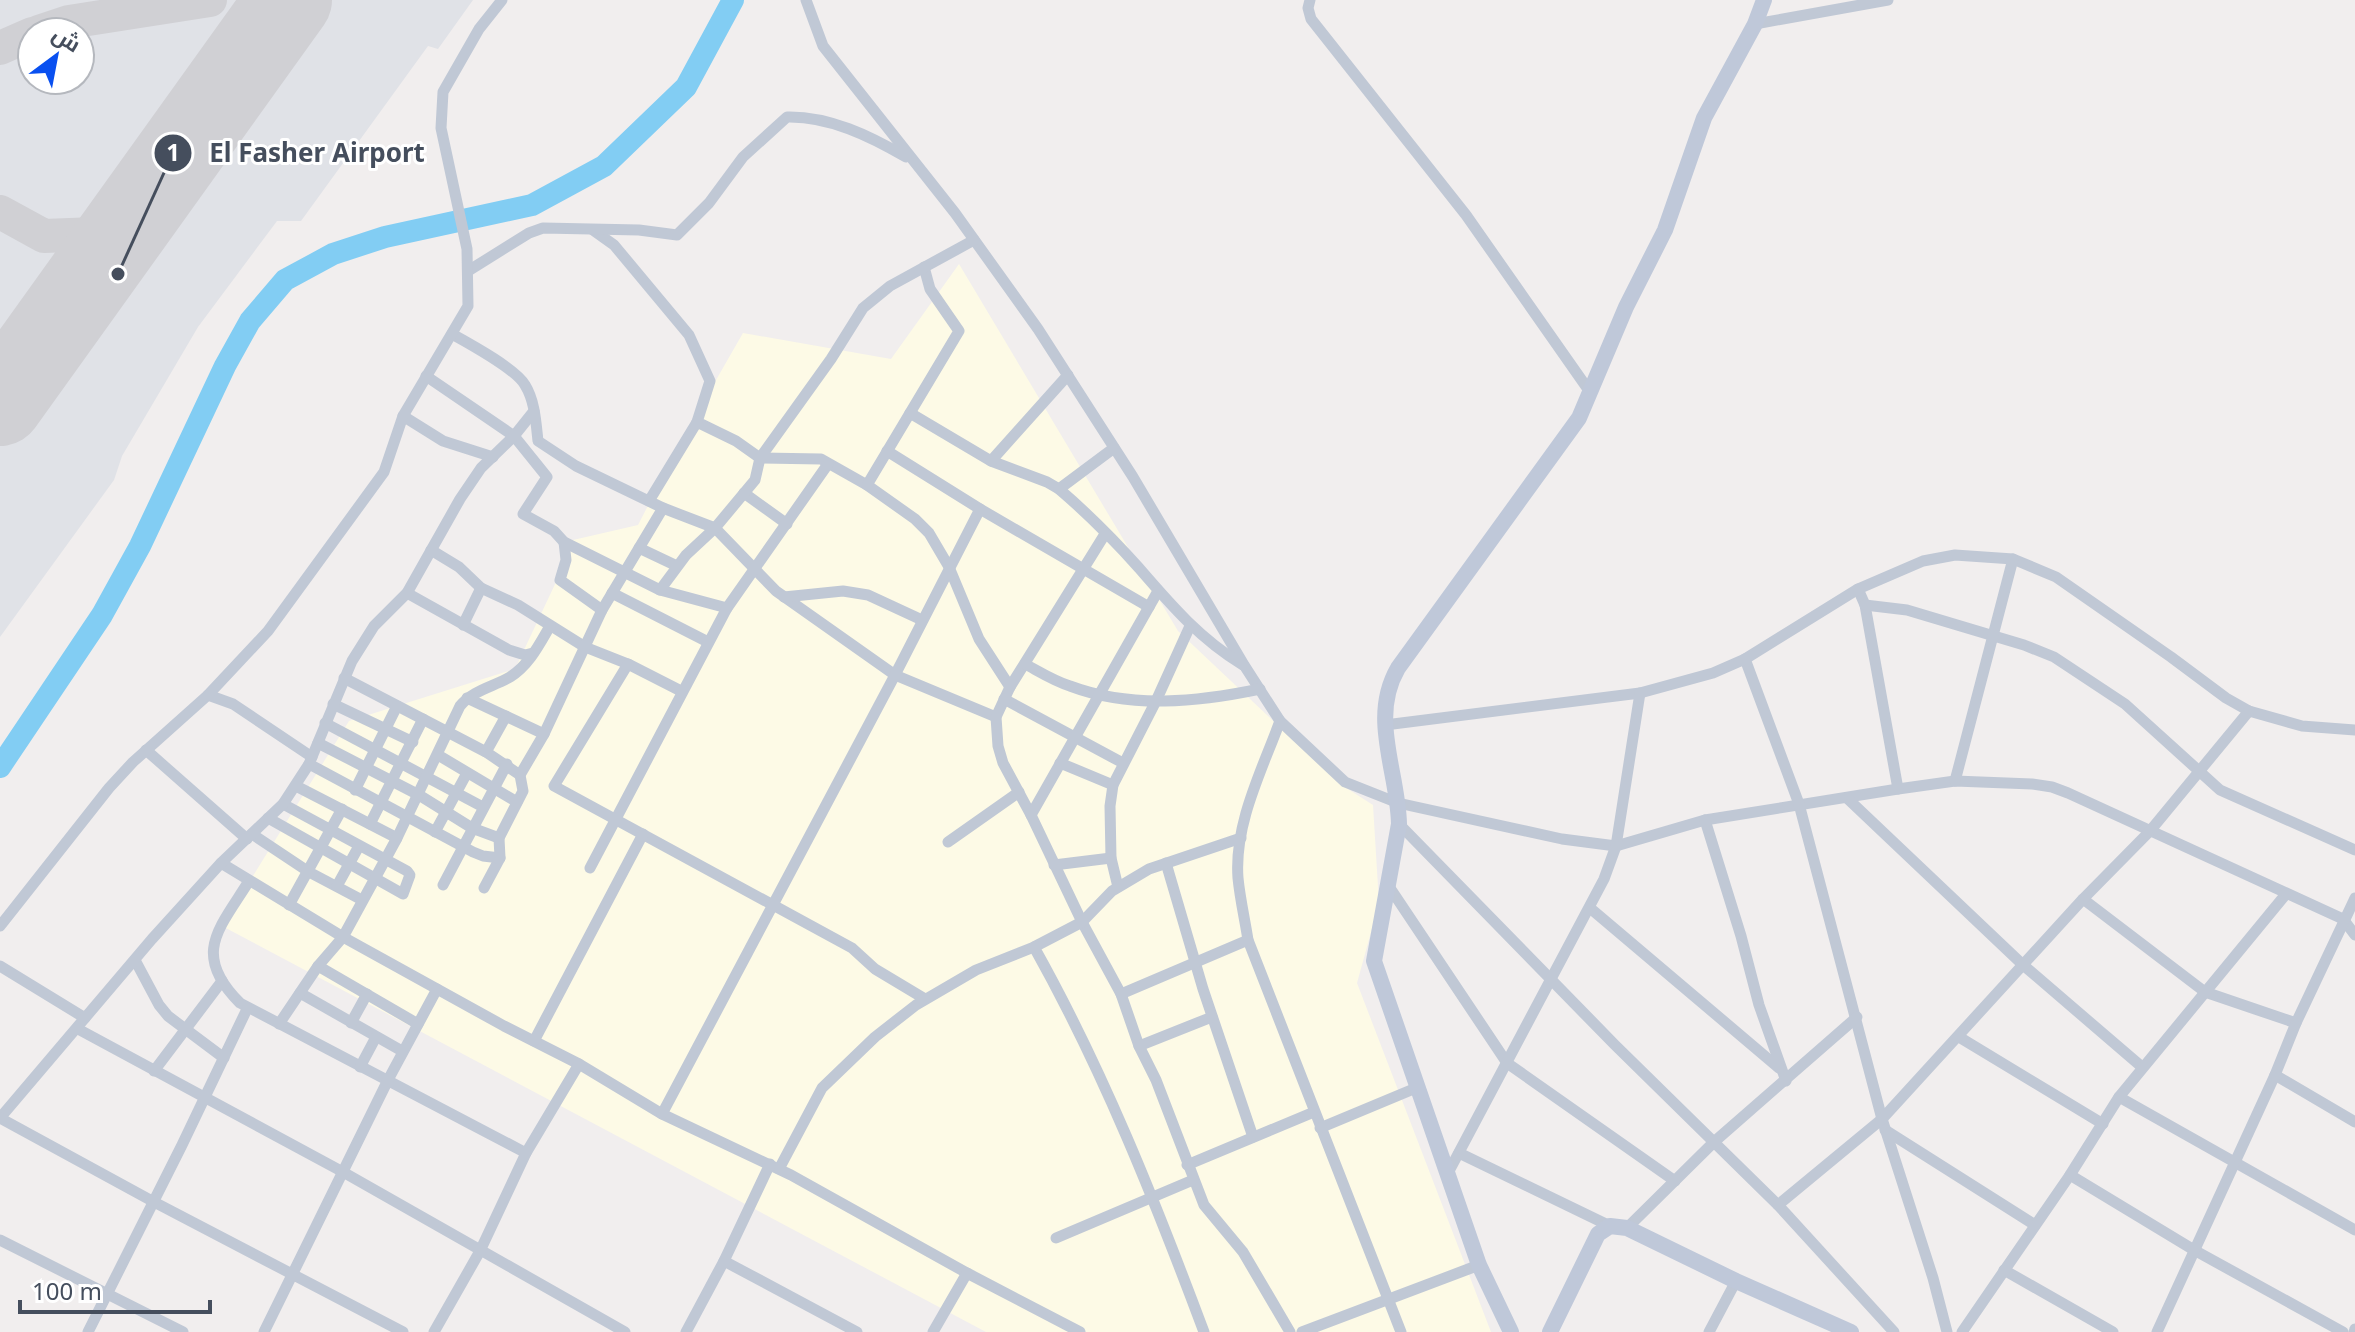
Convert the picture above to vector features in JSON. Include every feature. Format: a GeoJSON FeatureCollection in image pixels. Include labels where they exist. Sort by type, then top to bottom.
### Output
{"type":"FeatureCollection","features":[{"type":"Feature","properties":{"kind":"street"},"geometry":{"type":"LineString","coordinates":[[0,926],[109,788],[208,695],[268,631],[384,472],[403,416],[468,306],[463,219],[441,128],[441,102],[443,92],[479,29],[502,0]]}},
{"type":"Feature","properties":{"kind":"street"},"geometry":{"type":"LineString","coordinates":[[806,0],[823,46],[974,240],[1068,375],[1280,721],[1345,782],[1398,803],[1562,839],[1616,846],[1705,820],[1955,781],[2052,787],[2343,919],[2355,935]]}},
{"type":"Feature","properties":{"kind":"street"},"geometry":{"type":"LineString","coordinates":[[1310,0],[1308,8],[1311,19],[1466,215],[1590,392]]}},
{"type":"Feature","properties":{"kind":"street"},"geometry":{"type":"LineString","coordinates":[[1511,1332],[1479,1265],[1374,961],[1399,824],[1383,709],[1391,679],[1398,668],[1579,418],[1626,307],[1665,230],[1704,118],[1755,24],[1764,0]]}},
{"type":"Feature","properties":{"kind":"street"},"geometry":{"type":"LineString","coordinates":[[1755,24],[1888,0]]}},
{"type":"Feature","properties":{"kind":"street"},"geometry":{"type":"LineString","coordinates":[[468,271],[529,233],[543,228],[639,230],[677,235],[709,203],[743,157],[787,117],[809,116],[853,131],[914,161]]}},
{"type":"Feature","properties":{"kind":"street"},"geometry":{"type":"LineString","coordinates":[[593,230],[614,245],[689,335],[710,381],[697,422],[649,501]]}},
{"type":"Feature","properties":{"kind":"street"},"geometry":{"type":"LineString","coordinates":[[660,590],[686,555],[715,528],[755,480],[760,458],[831,359],[863,308],[890,286],[974,240]]}},
{"type":"Feature","properties":{"kind":"street"},"geometry":{"type":"LineString","coordinates":[[867,485],[959,331],[930,289],[924,267]]}},
{"type":"Feature","properties":{"kind":"street"},"geometry":{"type":"LineString","coordinates":[[452,334],[479,349],[525,384],[534,411],[538,441],[576,466],[663,508],[715,528],[784,597],[895,675],[996,717]]}},
{"type":"Feature","properties":{"kind":"street"},"geometry":{"type":"LineString","coordinates":[[991,461],[1068,375]]}},
{"type":"Feature","properties":{"kind":"street"},"geometry":{"type":"LineString","coordinates":[[426,376],[514,436],[547,477],[523,514],[554,531],[564,542],[660,590],[727,608]]}},
{"type":"Feature","properties":{"kind":"street"},"geometry":{"type":"LineString","coordinates":[[403,1332],[0,1118],[221,863],[283,804],[310,760],[344,678],[374,626],[407,593],[481,468],[534,411]]}},
{"type":"Feature","properties":{"kind":"street"},"geometry":{"type":"LineString","coordinates":[[910,413],[991,461],[1059,489],[1190,626],[1216,648],[1244,665]]}},
{"type":"Feature","properties":{"kind":"street"},"geometry":{"type":"LineString","coordinates":[[403,416],[443,441],[493,457]]}},
{"type":"Feature","properties":{"kind":"street"},"geometry":{"type":"LineString","coordinates":[[697,422],[736,441],[760,458],[821,459],[867,485],[915,519],[929,533],[949,567],[979,639],[1010,687]]}},
{"type":"Feature","properties":{"kind":"street"},"geometry":{"type":"LineString","coordinates":[[1059,489],[1114,448]]}},
{"type":"Feature","properties":{"kind":"street"},"geometry":{"type":"LineString","coordinates":[[887,451],[1149,607]]}},
{"type":"Feature","properties":{"kind":"street"},"geometry":{"type":"LineString","coordinates":[[590,868],[727,608],[828,464]]}},
{"type":"Feature","properties":{"kind":"street"},"geometry":{"type":"LineString","coordinates":[[744,493],[787,524]]}},
{"type":"Feature","properties":{"kind":"street"},"geometry":{"type":"LineString","coordinates":[[520,775],[544,734],[602,610],[663,508]]}},
{"type":"Feature","properties":{"kind":"street"},"geometry":{"type":"LineString","coordinates":[[662,1114],[980,509]]}},
{"type":"Feature","properties":{"kind":"street"},"geometry":{"type":"LineString","coordinates":[[1105,534],[1004,699],[996,717],[1003,763],[1121,994],[1204,1205],[1243,1252],[1290,1332]]}},
{"type":"Feature","properties":{"kind":"street"},"geometry":{"type":"LineString","coordinates":[[564,542],[566,560],[560,580],[602,610]]}},
{"type":"Feature","properties":{"kind":"street"},"geometry":{"type":"LineString","coordinates":[[639,548],[677,566]]}},
{"type":"Feature","properties":{"kind":"street"},"geometry":{"type":"LineString","coordinates":[[431,550],[459,567],[481,588],[518,605],[585,647],[628,664],[681,691]]}},
{"type":"Feature","properties":{"kind":"street"},"geometry":{"type":"LineString","coordinates":[[1385,725],[1640,693],[1713,673],[1745,659],[1858,589],[1923,561],[1955,555],[2013,559],[2056,577],[2226,698],[2249,711],[2302,726],[2355,730]]}},
{"type":"Feature","properties":{"kind":"street"},"geometry":{"type":"LineString","coordinates":[[1955,781],[2013,559]]}},
{"type":"Feature","properties":{"kind":"street"},"geometry":{"type":"LineString","coordinates":[[463,625],[481,588]]}},
{"type":"Feature","properties":{"kind":"street"},"geometry":{"type":"LineString","coordinates":[[1858,589],[1865,605],[1898,789]]}},
{"type":"Feature","properties":{"kind":"street"},"geometry":{"type":"LineString","coordinates":[[784,597],[843,591],[868,595],[922,620]]}},
{"type":"Feature","properties":{"kind":"street"},"geometry":{"type":"LineString","coordinates":[[1031,815],[1158,591]]}},
{"type":"Feature","properties":{"kind":"street"},"geometry":{"type":"LineString","coordinates":[[407,593],[509,650],[525,655],[533,653]]}},
{"type":"Feature","properties":{"kind":"street"},"geometry":{"type":"LineString","coordinates":[[612,593],[708,642]]}},
{"type":"Feature","properties":{"kind":"street"},"geometry":{"type":"LineString","coordinates":[[1865,605],[1907,610],[2054,657],[2104,687],[2220,790],[2355,850]]}},
{"type":"Feature","properties":{"kind":"street"},"geometry":{"type":"LineString","coordinates":[[279,1024],[318,966],[343,937],[408,817],[455,715],[467,698],[521,669],[550,626]]}},
{"type":"Feature","properties":{"kind":"street"},"geometry":{"type":"LineString","coordinates":[[1118,887],[1111,858],[1110,806],[1113,785],[1190,626]]}},
{"type":"Feature","properties":{"kind":"street"},"geometry":{"type":"LineString","coordinates":[[1745,659],[1799,804],[1884,1124],[1947,1332]]}},
{"type":"Feature","properties":{"kind":"street"},"geometry":{"type":"LineString","coordinates":[[628,664],[554,786],[852,948],[875,969],[925,999]]}},
{"type":"Feature","properties":{"kind":"street"},"geometry":{"type":"LineString","coordinates":[[1025,664],[1061,683],[1098,695],[1156,701],[1216,699],[1260,689]]}},
{"type":"Feature","properties":{"kind":"street"},"geometry":{"type":"LineString","coordinates":[[344,678],[486,752],[520,775],[523,791],[499,838],[500,858],[484,888]]}},
{"type":"Feature","properties":{"kind":"street"},"geometry":{"type":"LineString","coordinates":[[1448,1173],[1604,879],[1616,846],[1640,693]]}},
{"type":"Feature","properties":{"kind":"street"},"geometry":{"type":"LineString","coordinates":[[208,695],[233,704],[355,790],[483,856],[500,858]]}},
{"type":"Feature","properties":{"kind":"street"},"geometry":{"type":"LineString","coordinates":[[467,698],[544,734]]}},
{"type":"Feature","properties":{"kind":"street"},"geometry":{"type":"LineString","coordinates":[[1004,699],[1123,763]]}},
{"type":"Feature","properties":{"kind":"street"},"geometry":{"type":"LineString","coordinates":[[333,704],[413,742]]}},
{"type":"Feature","properties":{"kind":"street"},"geometry":{"type":"LineString","coordinates":[[355,790],[397,706]]}},
{"type":"Feature","properties":{"kind":"street"},"geometry":{"type":"LineString","coordinates":[[1778,1205],[1884,1124],[2022,964],[2150,831],[2249,711]]}},
{"type":"Feature","properties":{"kind":"street"},"geometry":{"type":"LineString","coordinates":[[486,752],[506,716]]}},
{"type":"Feature","properties":{"kind":"street"},"geometry":{"type":"LineString","coordinates":[[370,824],[423,719]]}},
{"type":"Feature","properties":{"kind":"street"},"geometry":{"type":"LineString","coordinates":[[1280,721],[1247,811],[1241,838],[1238,876],[1248,940],[1401,1332]]}},
{"type":"Feature","properties":{"kind":"street"},"geometry":{"type":"LineString","coordinates":[[325,723],[483,807]]}},
{"type":"Feature","properties":{"kind":"street"},"geometry":{"type":"LineString","coordinates":[[318,743],[419,795],[472,828],[499,838]]}},
{"type":"Feature","properties":{"kind":"street"},"geometry":{"type":"LineString","coordinates":[[146,750],[249,837],[362,900]]}},
{"type":"Feature","properties":{"kind":"street"},"geometry":{"type":"LineString","coordinates":[[438,755],[517,802]]}},
{"type":"Feature","properties":{"kind":"street"},"geometry":{"type":"LineString","coordinates":[[1060,763],[1113,785]]}},
{"type":"Feature","properties":{"kind":"street"},"geometry":{"type":"LineString","coordinates":[[443,885],[507,764]]}},
{"type":"Feature","properties":{"kind":"street"},"geometry":{"type":"LineString","coordinates":[[435,832],[467,773]]}},
{"type":"Feature","properties":{"kind":"street"},"geometry":{"type":"LineString","coordinates":[[296,786],[397,838]]}},
{"type":"Feature","properties":{"kind":"street"},"geometry":{"type":"LineString","coordinates":[[948,842],[1019,792]]}},
{"type":"Feature","properties":{"kind":"street"},"geometry":{"type":"LineString","coordinates":[[1848,799],[2022,964],[2142,1067]]}},
{"type":"Feature","properties":{"kind":"street"},"geometry":{"type":"LineString","coordinates":[[268,818],[403,894],[410,875],[283,804]]}},
{"type":"Feature","properties":{"kind":"street"},"geometry":{"type":"LineString","coordinates":[[289,905],[342,809]]}},
{"type":"Feature","properties":{"kind":"street"},"geometry":{"type":"LineString","coordinates":[[1705,820],[1783,1076]]}},
{"type":"Feature","properties":{"kind":"street"},"geometry":{"type":"LineString","coordinates":[[1399,824],[1778,1205],[1894,1332]]}},
{"type":"Feature","properties":{"kind":"street"},"geometry":{"type":"LineString","coordinates":[[534,1041],[643,834]]}},
{"type":"Feature","properties":{"kind":"street"},"geometry":{"type":"LineString","coordinates":[[686,1332],[775,1167],[822,1088],[875,1037],[925,999],[1001,958],[1034,947],[1082,922],[1101,900],[1149,869],[1241,838]]}},
{"type":"Feature","properties":{"kind":"street"},"geometry":{"type":"LineString","coordinates":[[337,886],[359,846]]}},
{"type":"Feature","properties":{"kind":"street"},"geometry":{"type":"LineString","coordinates":[[1054,865],[1111,858]]}},
{"type":"Feature","properties":{"kind":"street"},"geometry":{"type":"LineString","coordinates":[[221,863],[343,937],[579,1064],[662,1114],[847,1204],[967,1273],[1080,1332]]}},
{"type":"Feature","properties":{"kind":"street"},"geometry":{"type":"LineString","coordinates":[[1166,863],[1195,964],[1253,1137]]}},
{"type":"Feature","properties":{"kind":"street"},"geometry":{"type":"LineString","coordinates":[[249,881],[219,929],[212,947],[215,968],[226,989],[247,1009],[526,1153]]}},
{"type":"Feature","properties":{"kind":"street"},"geometry":{"type":"LineString","coordinates":[[1388,885],[1507,1063],[1675,1181]]}},
{"type":"Feature","properties":{"kind":"street"},"geometry":{"type":"LineString","coordinates":[[1962,1332],[2070,1175],[2119,1097],[2286,894]]}},
{"type":"Feature","properties":{"kind":"street"},"geometry":{"type":"LineString","coordinates":[[2157,1332],[2355,898]]}},
{"type":"Feature","properties":{"kind":"street"},"geometry":{"type":"LineString","coordinates":[[2083,899],[2205,992],[2296,1023]]}},
{"type":"Feature","properties":{"kind":"street"},"geometry":{"type":"LineString","coordinates":[[1590,908],[1783,1076]]}},
{"type":"Feature","properties":{"kind":"street"},"geometry":{"type":"LineString","coordinates":[[1121,994],[1248,940]]}},
{"type":"Feature","properties":{"kind":"street"},"geometry":{"type":"LineString","coordinates":[[1034,947],[1074,1024],[1154,1197],[1204,1332]]}},
{"type":"Feature","properties":{"kind":"street"},"geometry":{"type":"LineString","coordinates":[[135,960],[159,1005],[184,1031],[224,1058]]}},
{"type":"Feature","properties":{"kind":"street"},"geometry":{"type":"LineString","coordinates":[[0,966],[154,1071],[343,1172],[625,1332]]}},
{"type":"Feature","properties":{"kind":"street"},"geometry":{"type":"LineString","coordinates":[[318,966],[418,1024]]}},
{"type":"Feature","properties":{"kind":"street"},"geometry":{"type":"LineString","coordinates":[[154,1071],[222,981]]}},
{"type":"Feature","properties":{"kind":"street"},"geometry":{"type":"LineString","coordinates":[[264,1332],[402,1051],[437,989]]}},
{"type":"Feature","properties":{"kind":"street"},"geometry":{"type":"LineString","coordinates":[[300,993],[402,1051]]}},
{"type":"Feature","properties":{"kind":"street"},"geometry":{"type":"LineString","coordinates":[[351,1023],[367,994]]}},
{"type":"Feature","properties":{"kind":"street"},"geometry":{"type":"LineString","coordinates":[[88,1332],[247,1009]]}},
{"type":"Feature","properties":{"kind":"street"},"geometry":{"type":"LineString","coordinates":[[1139,1046],[1212,1017]]}},
{"type":"Feature","properties":{"kind":"street"},"geometry":{"type":"LineString","coordinates":[[1550,1332],[1598,1234],[1619,1227],[1675,1181],[1783,1076],[1857,1017]]}},
{"type":"Feature","properties":{"kind":"street"},"geometry":{"type":"LineString","coordinates":[[360,1067],[376,1037]]}},
{"type":"Feature","properties":{"kind":"street"},"geometry":{"type":"LineString","coordinates":[[1959,1037],[2103,1124]]}},
{"type":"Feature","properties":{"kind":"street"},"geometry":{"type":"LineString","coordinates":[[434,1332],[480,1251],[526,1153],[579,1064]]}},
{"type":"Feature","properties":{"kind":"street"},"geometry":{"type":"LineString","coordinates":[[2275,1075],[2355,1122]]}},
{"type":"Feature","properties":{"kind":"street"},"geometry":{"type":"LineString","coordinates":[[1320,1128],[1416,1088]]}},
{"type":"Feature","properties":{"kind":"street"},"geometry":{"type":"LineString","coordinates":[[2119,1097],[2355,1230]]}},
{"type":"Feature","properties":{"kind":"street"},"geometry":{"type":"LineString","coordinates":[[1187,1165],[1314,1112]]}},
{"type":"Feature","properties":{"kind":"street"},"geometry":{"type":"LineString","coordinates":[[1884,1124],[2035,1225]]}},
{"type":"Feature","properties":{"kind":"street"},"geometry":{"type":"LineString","coordinates":[[1459,1153],[1845,1331]]}},
{"type":"Feature","properties":{"kind":"street"},"geometry":{"type":"LineString","coordinates":[[2070,1175],[2194,1250],[2343,1332]]}},
{"type":"Feature","properties":{"kind":"street"},"geometry":{"type":"LineString","coordinates":[[1056,1238],[1193,1180]]}},
{"type":"Feature","properties":{"kind":"street"},"geometry":{"type":"LineString","coordinates":[[0,1240],[183,1332]]}},
{"type":"Feature","properties":{"kind":"street"},"geometry":{"type":"LineString","coordinates":[[724,1261],[857,1332]]}},
{"type":"Feature","properties":{"kind":"street"},"geometry":{"type":"LineString","coordinates":[[1302,1332],[1479,1265]]}},
{"type":"Feature","properties":{"kind":"street"},"geometry":{"type":"LineString","coordinates":[[2004,1270],[2113,1332]]}},
{"type":"Feature","properties":{"kind":"street"},"geometry":{"type":"LineString","coordinates":[[933,1332],[967,1273]]}},
{"type":"Feature","properties":{"kind":"street"},"geometry":{"type":"LineString","coordinates":[[1709,1332],[1736,1281]]}},
{"type":"Feature","properties":{"kind":"shaded area"},"geometry":{"type":"Polygon","coordinates":[[[0,0],[473,0],[438,49],[428,46],[301,221],[277,221],[198,327],[122,456],[114,480],[0,637],[0,0]]]}},
{"type":"Feature","properties":{"kind":"shaded area"},"geometry":{"type":"Polygon","coordinates":[[[959,264],[1178,631],[1340,784],[1373,805],[1379,903],[1357,983],[1491,1332],[986,1332],[222,926],[349,721],[515,669],[573,540],[638,525],[685,434],[743,333],[891,359],[959,264]]]}},
{"type":"Feature","properties":{"kind":"waterway"},"geometry":{"type":"LineString","coordinates":[[0,767],[102,615],[140,546],[225,366],[250,321],[285,280],[333,254],[385,237],[532,205],[604,166],[686,87],[733,0]]}},
{"type":"Feature","properties":{"kind":"taxiway"},"geometry":{"type":"LineString","coordinates":[[96,18],[210,0]]}},
{"type":"Feature","properties":{"kind":"taxiway"},"geometry":{"type":"LineString","coordinates":[[0,48],[16,41]]}},
{"type":"Feature","properties":{"kind":"taxiway"},"geometry":{"type":"LineString","coordinates":[[0,212],[44,236],[122,233]]}},
{"type":"Feature","properties":{"kind":"runway"},"geometry":{"type":"LineString","coordinates":[[0,403],[289,0]]}},
{"type":"Feature","properties":{"kind":"place","name":"El Fasher Airport"},"geometry":{"type":"Point","coordinates":[118,274]}}]}
